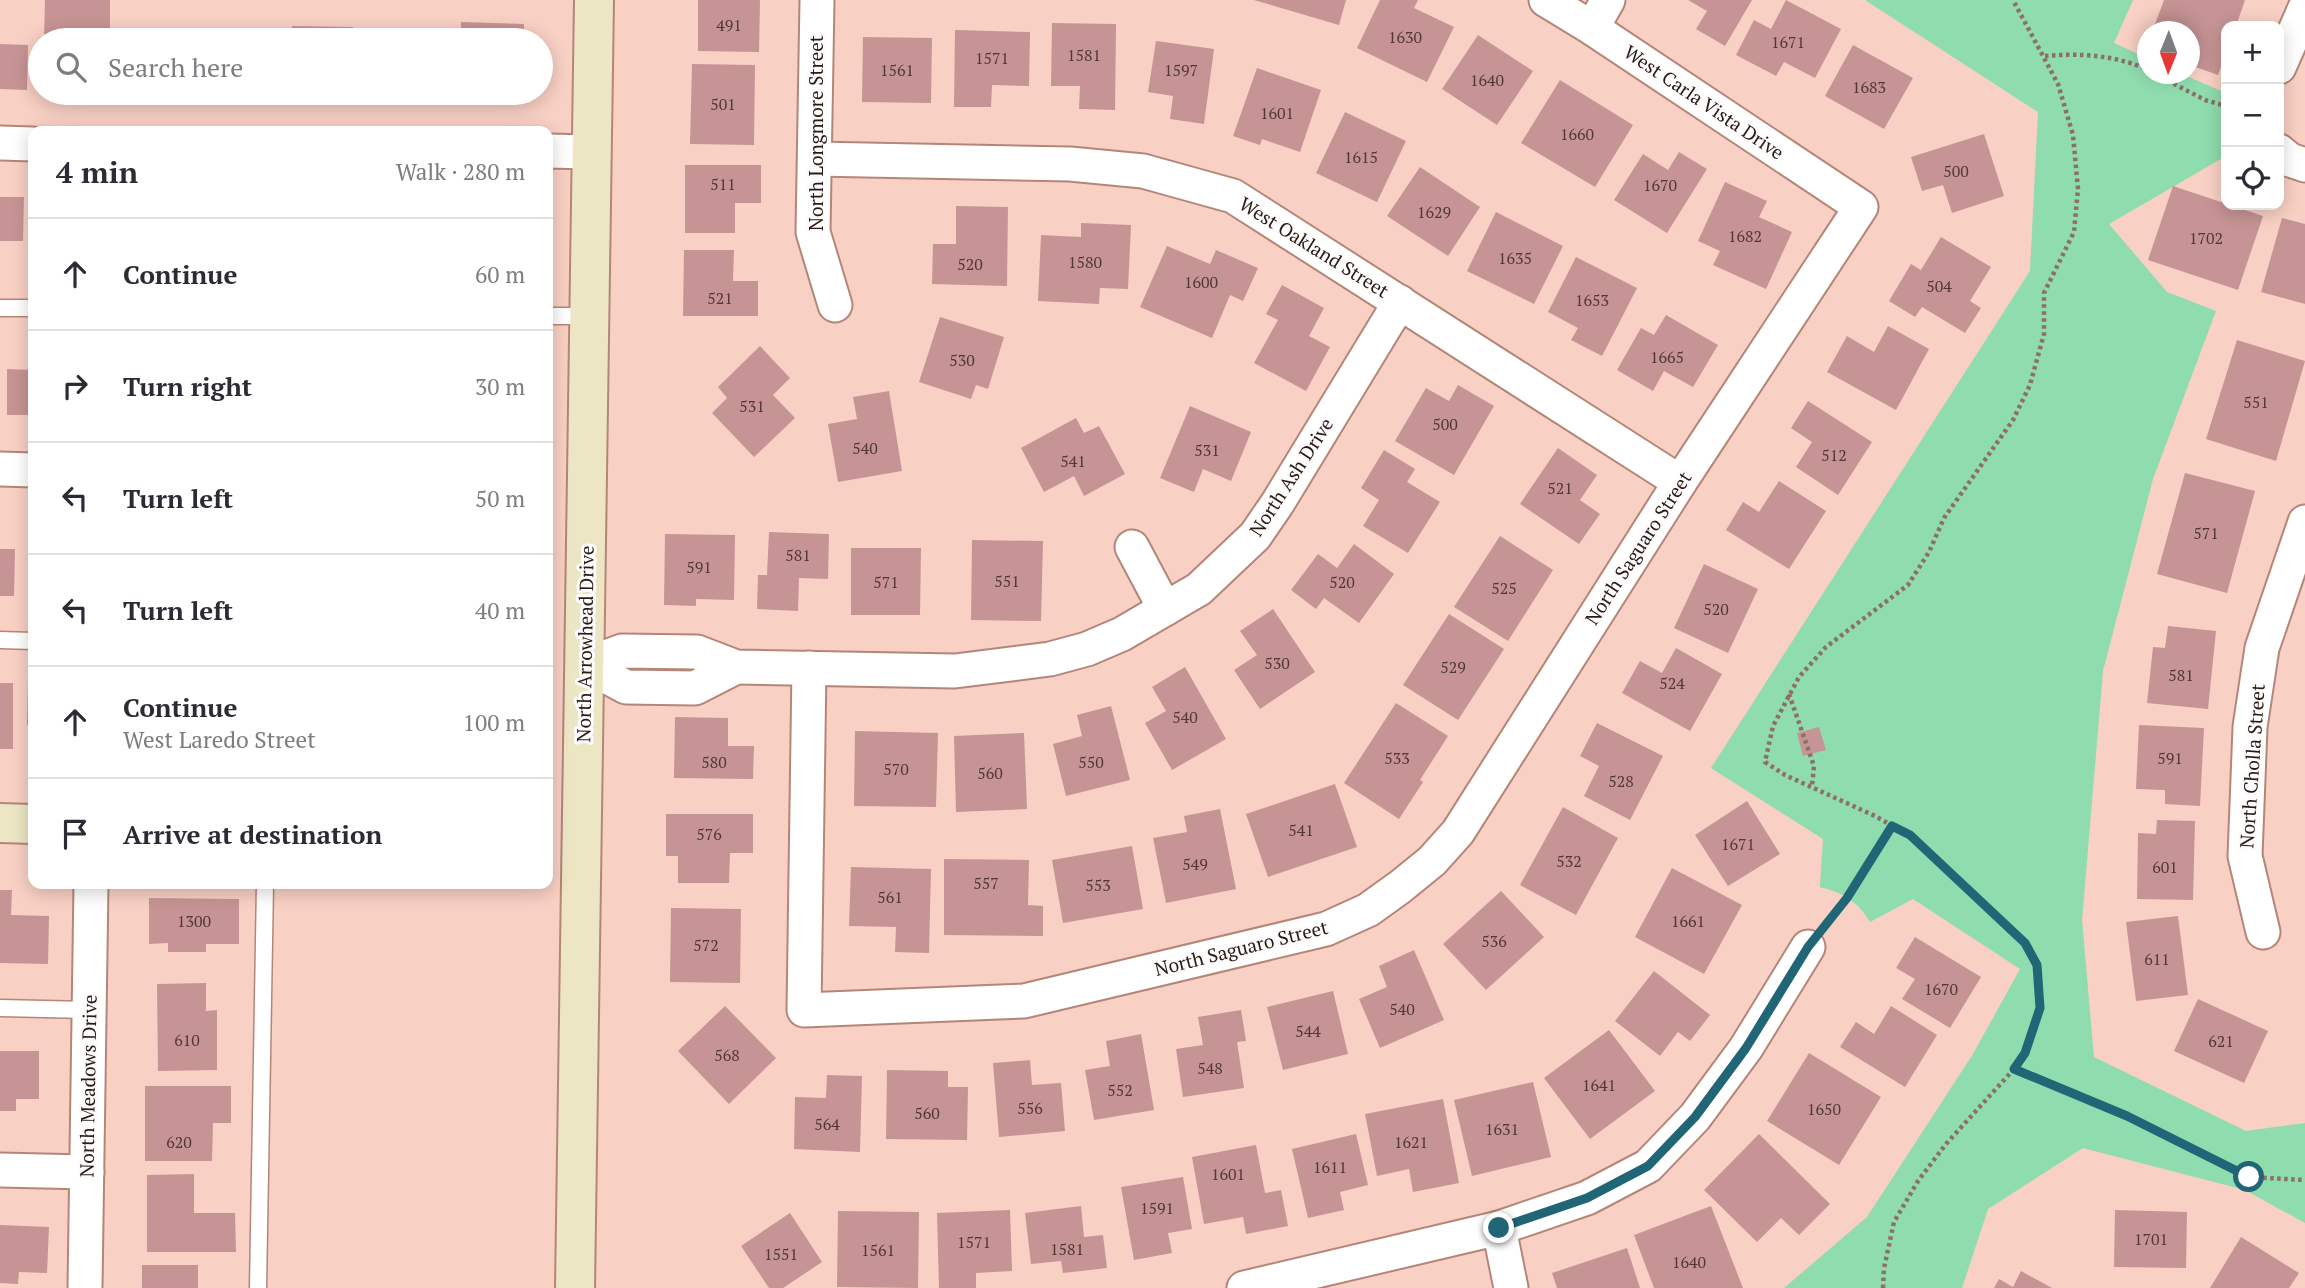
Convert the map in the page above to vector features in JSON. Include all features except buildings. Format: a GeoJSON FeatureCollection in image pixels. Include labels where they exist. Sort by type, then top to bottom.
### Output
{"type":"FeatureCollection","features":[{"type":"Feature","properties":{"kind":"street","name":"North Arrowhead Drive"},"geometry":{"type":"LineString","coordinates":[[575,1288],[565,829],[585,665],[594,0]]}},
{"type":"Feature","properties":{"kind":"street","name":"North Longmore Street"},"geometry":{"type":"LineString","coordinates":[[817,0],[813,232],[835,305]]}},
{"type":"Feature","properties":{"kind":"street","name":"West Carla Vista Drive"},"geometry":{"type":"LineString","coordinates":[[1546,0],[1600,14],[1861,207]]}},
{"type":"Feature","properties":{"kind":"street"},"geometry":{"type":"LineString","coordinates":[[2284,56],[2305,8]]}},
{"type":"Feature","properties":{"kind":"street"},"geometry":{"type":"LineString","coordinates":[[0,143],[28,144]]}},
{"type":"Feature","properties":{"kind":"street"},"geometry":{"type":"LineString","coordinates":[[553,151],[591,152]]}},
{"type":"Feature","properties":{"kind":"street"},"geometry":{"type":"LineString","coordinates":[[2284,155],[2305,166]]}},
{"type":"Feature","properties":{"kind":"street","name":"West Oakland Street"},"geometry":{"type":"LineString","coordinates":[[814,159],[1070,164],[1143,172],[1233,196],[1680,482]]}},
{"type":"Feature","properties":{"kind":"street","name":"North Saguaro Street"},"geometry":{"type":"LineString","coordinates":[[809,668],[804,1010],[1024,1001],[1326,929],[1368,910],[1432,861],[1458,832],[1680,482],[1861,207]]}},
{"type":"Feature","properties":{"kind":"street","name":"North Ash Drive"},"geometry":{"type":"LineString","coordinates":[[585,665],[622,651],[697,652],[736,667],[955,671],[1051,659],[1087,649],[1122,634],[1199,589],[1255,536],[1400,302]]}},
{"type":"Feature","properties":{"kind":"street"},"geometry":{"type":"LineString","coordinates":[[0,469],[28,470]]}},
{"type":"Feature","properties":{"kind":"street","name":"North Cholla Street"},"geometry":{"type":"LineString","coordinates":[[2263,932],[2245,856],[2250,727],[2262,648],[2304,524]]}},
{"type":"Feature","properties":{"kind":"street"},"geometry":{"type":"LineString","coordinates":[[1132,547],[1165,609]]}},
{"type":"Feature","properties":{"kind":"street"},"geometry":{"type":"LineString","coordinates":[[0,823],[28,824]]}},
{"type":"Feature","properties":{"kind":"street","name":"North Meadows Drive"},"geometry":{"type":"LineString","coordinates":[[85,1288],[91,889]]}},
{"type":"Feature","properties":{"kind":"street"},"geometry":{"type":"LineString","coordinates":[[1244,1288],[1499,1228],[1587,1198],[1648,1166],[1695,1117],[1746,1048],[1808,947]]}},
{"type":"Feature","properties":{"kind":"street"},"geometry":{"type":"LineString","coordinates":[[0,1170],[87,1172]]}},
{"type":"Feature","properties":{"kind":"street"},"geometry":{"type":"LineString","coordinates":[[1499,1228],[1511,1288]]}},
{"type":"Feature","properties":{"kind":"lane"},"geometry":{"type":"LineString","coordinates":[[0,308],[28,308]]}},
{"type":"Feature","properties":{"kind":"lane"},"geometry":{"type":"LineString","coordinates":[[553,316],[590,316]]}},
{"type":"Feature","properties":{"kind":"lane"},"geometry":{"type":"LineString","coordinates":[[0,640],[28,641]]}},
{"type":"Feature","properties":{"kind":"lane"},"geometry":{"type":"LineString","coordinates":[[258,1288],[265,889]]}},
{"type":"Feature","properties":{"kind":"lane"},"geometry":{"type":"LineString","coordinates":[[0,1008],[88,1010]]}},
{"type":"Feature","properties":{"kind":"path"},"geometry":{"type":"LineString","coordinates":[[1883,1288],[1884,1268],[1894,1222],[1918,1181],[1946,1144],[2014,1069],[2025,1053],[2040,1008],[2037,965],[2025,943],[1910,835],[1785,775],[1765,761],[1773,726],[1799,677],[1826,647],[1908,585],[1929,552],[1944,518],[2013,420],[2030,385],[2043,334],[2044,293],[2074,232],[2078,189],[2073,135],[2058,84],[2013,0]]}},
{"type":"Feature","properties":{"kind":"path"},"geometry":{"type":"LineString","coordinates":[[2045,56],[2063,54],[2112,57],[2137,66]]}},
{"type":"Feature","properties":{"kind":"path"},"geometry":{"type":"LineString","coordinates":[[2174,84],[2205,100],[2221,105]]}},
{"type":"Feature","properties":{"kind":"path"},"geometry":{"type":"LineString","coordinates":[[1789,694],[1811,754],[1815,775],[1812,786]]}},
{"type":"Feature","properties":{"kind":"path"},"geometry":{"type":"LineString","coordinates":[[1808,947],[1847,898],[1892,826]]}},
{"type":"Feature","properties":{"kind":"path"},"geometry":{"type":"LineString","coordinates":[[2014,1069],[2127,1116],[2249,1177],[2305,1180]]}},
{"type":"Feature","properties":{"kind":"green space"},"geometry":{"type":"Polygon","coordinates":[[[1865,0],[2133,0],[2114,43],[2137,53],[2137,84],[2200,84],[2200,82],[2221,91],[2221,159],[2109,224],[2167,292],[2216,311],[2153,479],[2103,671],[2082,920],[2094,1057],[2246,1131],[2305,1123],[2305,1223],[2245,1190],[2083,1148],[1988,1209],[1962,1288],[1784,1288],[1867,1217],[1973,1054],[2020,969],[1913,899],[1870,922],[1849,899],[1820,887],[1823,839],[1711,768],[2030,271],[2038,112],[1865,0]]]}},
{"type":"Feature","properties":{"kind":"route"},"geometry":{"type":"LineString","coordinates":[[1499,1228],[1587,1198],[1648,1166],[1695,1117],[1746,1048],[1808,947],[1847,898],[1892,826],[1910,835],[2025,943],[2037,965],[2040,1008],[2025,1053],[2014,1069],[2127,1116],[2249,1177]]}}]}
